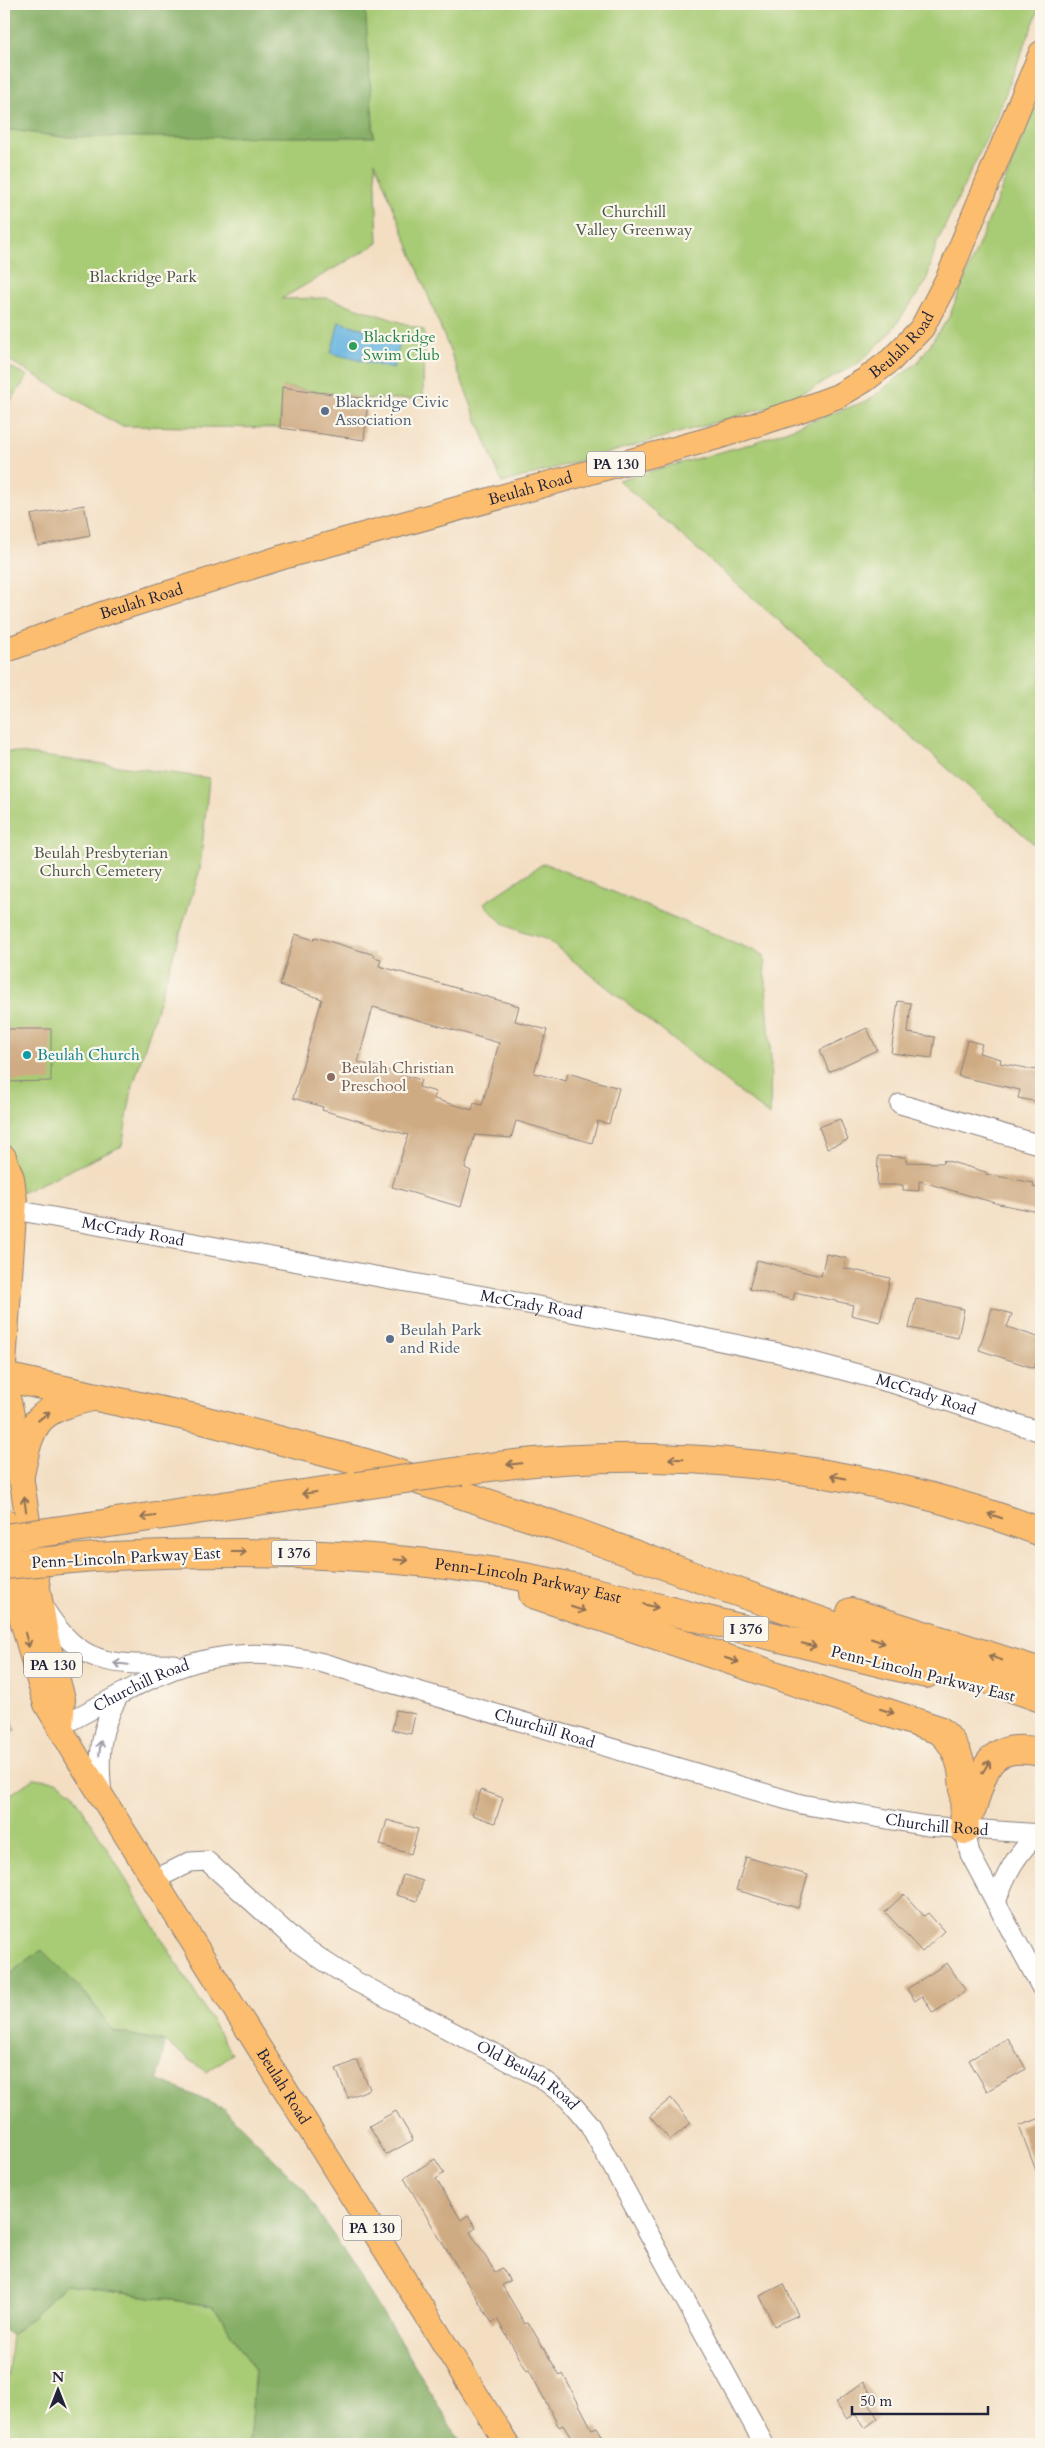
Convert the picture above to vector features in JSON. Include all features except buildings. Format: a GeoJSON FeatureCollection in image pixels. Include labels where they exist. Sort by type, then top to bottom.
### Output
{"type":"FeatureCollection","features":[{"type":"Feature","properties":{"kind":"highway"},"geometry":{"type":"LineString","coordinates":[[4,1378],[199,1418],[357,1461],[569,1530],[723,1587],[1041,1698]]}},
{"type":"Feature","properties":{"kind":"highway"},"geometry":{"type":"LineString","coordinates":[[20,1475],[29,1435],[39,1420],[57,1407],[98,1396]]}},
{"type":"Feature","properties":{"kind":"highway","name":"Penn-Lincoln Parkway East"},"geometry":{"type":"LineString","coordinates":[[4,1538],[461,1471],[530,1462],[596,1459],[664,1459],[739,1464],[819,1474],[902,1490],[985,1513],[1041,1532]]}},
{"type":"Feature","properties":{"kind":"highway"},"geometry":{"type":"LineString","coordinates":[[569,1530],[729,1574],[1041,1672]]}},
{"type":"Feature","properties":{"kind":"highway","name":"Penn-Lincoln Parkway East"},"geometry":{"type":"LineString","coordinates":[[4,1565],[94,1557],[257,1552],[354,1556],[449,1566],[590,1590],[1041,1703]]}},
{"type":"Feature","properties":{"kind":"highway"},"geometry":{"type":"LineString","coordinates":[[449,1566],[939,1730],[954,1745],[962,1766],[965,1830]]}},
{"type":"Feature","properties":{"kind":"highway"},"geometry":{"type":"LineString","coordinates":[[965,1830],[979,1781],[987,1763],[1003,1752],[1013,1749],[1041,1752]]}},
{"type":"Feature","properties":{"kind":"main road","name":"Beulah Road"},"geometry":{"type":"LineString","coordinates":[[4,651],[102,614],[283,557],[714,438],[838,396],[865,380],[891,360],[922,328],[948,278],[1041,53]]}},
{"type":"Feature","properties":{"kind":"main road"},"geometry":{"type":"LineString","coordinates":[[4,1157],[14,1190],[15,1210],[7,1266],[4,1365]]}},
{"type":"Feature","properties":{"kind":"main road","name":"PA 130"},"geometry":{"type":"LineString","coordinates":[[4,1378],[12,1415],[41,1604],[54,1671],[63,1699],[61,1726]]}},
{"type":"Feature","properties":{"kind":"main road","name":"Beulah Road"},"geometry":{"type":"LineString","coordinates":[[4,1520],[14,1586],[25,1633],[46,1704],[507,2444]]}},
{"type":"Feature","properties":{"kind":"street"},"geometry":{"type":"LineString","coordinates":[[900,1104],[1041,1145]]}},
{"type":"Feature","properties":{"kind":"street","name":"McCrady Road"},"geometry":{"type":"LineString","coordinates":[[15,1210],[636,1324],[761,1349],[895,1384],[1041,1432]]}},
{"type":"Feature","properties":{"kind":"street"},"geometry":{"type":"LineString","coordinates":[[41,1604],[69,1642],[100,1659],[133,1665],[188,1664]]}},
{"type":"Feature","properties":{"kind":"street","name":"Churchill Road"},"geometry":{"type":"LineString","coordinates":[[61,1726],[166,1671],[231,1654],[277,1654],[299,1657],[801,1804],[891,1821],[965,1830],[1039,1834]]}},
{"type":"Feature","properties":{"kind":"street"},"geometry":{"type":"LineString","coordinates":[[102,1796],[99,1772],[101,1742],[106,1721],[119,1695]]}},
{"type":"Feature","properties":{"kind":"street"},"geometry":{"type":"LineString","coordinates":[[965,1830],[970,1854],[1041,1987]]}},
{"type":"Feature","properties":{"kind":"street"},"geometry":{"type":"LineString","coordinates":[[996,1903],[1014,1859],[1039,1834]]}},
{"type":"Feature","properties":{"kind":"street","name":"Old Beulah Road"},"geometry":{"type":"LineString","coordinates":[[154,1880],[190,1862],[207,1861],[297,1942],[324,1961],[355,1981],[541,2078],[568,2099],[589,2124],[764,2444]]}},
{"type":"Feature","properties":{"kind":"green space"},"geometry":{"type":"Polygon","coordinates":[[[4,4],[365,4],[374,137],[63,137],[4,129],[4,4]]]}},
{"type":"Feature","properties":{"kind":"green space","name":"Churchill Valley Greenway"},"geometry":{"type":"Polygon","coordinates":[[[314,4],[1041,4],[995,120],[936,245],[926,282],[890,333],[860,362],[811,389],[766,408],[502,483],[375,161],[378,243],[281,299],[327,298],[424,330],[423,399],[368,399],[283,387],[280,428],[121,426],[4,357],[4,129],[63,137],[314,4]]]}},
{"type":"Feature","properties":{"kind":"green space"},"geometry":{"type":"Polygon","coordinates":[[[1041,93],[1041,850],[618,480],[750,444],[869,400],[918,362],[949,317],[1041,93]]]}},
{"type":"Feature","properties":{"kind":"green space"},"geometry":{"type":"Polygon","coordinates":[[[4,364],[28,376],[4,410],[4,364]]]}},
{"type":"Feature","properties":{"kind":"green space","name":"Beulah Presbyterian Church Cemetery"},"geometry":{"type":"Polygon","coordinates":[[[4,751],[209,778],[200,869],[132,1089],[122,1146],[4,1201],[4,751]]]}},
{"type":"Feature","properties":{"kind":"green space"},"geometry":{"type":"Polygon","coordinates":[[[544,863],[764,955],[771,1059],[770,1116],[546,939],[511,927],[491,912],[484,903],[544,863]]]}},
{"type":"Feature","properties":{"kind":"green space"},"geometry":{"type":"Polygon","coordinates":[[[4,1693],[15,1730],[4,1740],[4,1693]]]}},
{"type":"Feature","properties":{"kind":"green space"},"geometry":{"type":"Polygon","coordinates":[[[34,1778],[57,1781],[73,1793],[232,2054],[207,2072],[165,2042],[114,2031],[85,1993],[20,1965],[4,1982],[4,1799],[34,1778]]]}},
{"type":"Feature","properties":{"kind":"green space"},"geometry":{"type":"Polygon","coordinates":[[[42,1950],[85,1993],[114,2031],[165,2042],[158,2079],[224,2109],[303,2188],[406,2350],[461,2444],[249,2444],[255,2370],[214,2306],[66,2285],[12,2335],[4,2330],[4,2105],[7,2094],[4,2078],[4,1982],[20,1965],[42,1950]]]}},
{"type":"Feature","properties":{"kind":"green space"},"geometry":{"type":"Polygon","coordinates":[[[66,2285],[214,2306],[255,2370],[249,2444],[43,2444],[4,2432],[4,2411],[12,2335],[66,2285]]]}},
{"type":"Feature","properties":{"kind":"water"},"geometry":{"type":"Polygon","coordinates":[[[339,322],[401,339],[393,369],[331,353],[339,322]]]}},
{"type":"Feature","properties":{"kind":"place","name":"Blackridge Swim Club"},"geometry":{"type":"Point","coordinates":[353,346]}},
{"type":"Feature","properties":{"kind":"place","name":"Blackridge Civic Association"},"geometry":{"type":"Point","coordinates":[325,411]}},
{"type":"Feature","properties":{"kind":"place","name":"Beulah Church"},"geometry":{"type":"Point","coordinates":[27,1055]}},
{"type":"Feature","properties":{"kind":"place","name":"Beulah Christian Preschool"},"geometry":{"type":"Point","coordinates":[331,1077]}},
{"type":"Feature","properties":{"kind":"place","name":"Beulah Park and Ride"},"geometry":{"type":"Point","coordinates":[390,1339]}},
{"type":"Feature","properties":{"kind":"park label","name":"Blackridge Park"},"geometry":{"type":"Point","coordinates":[143,277]}}]}
